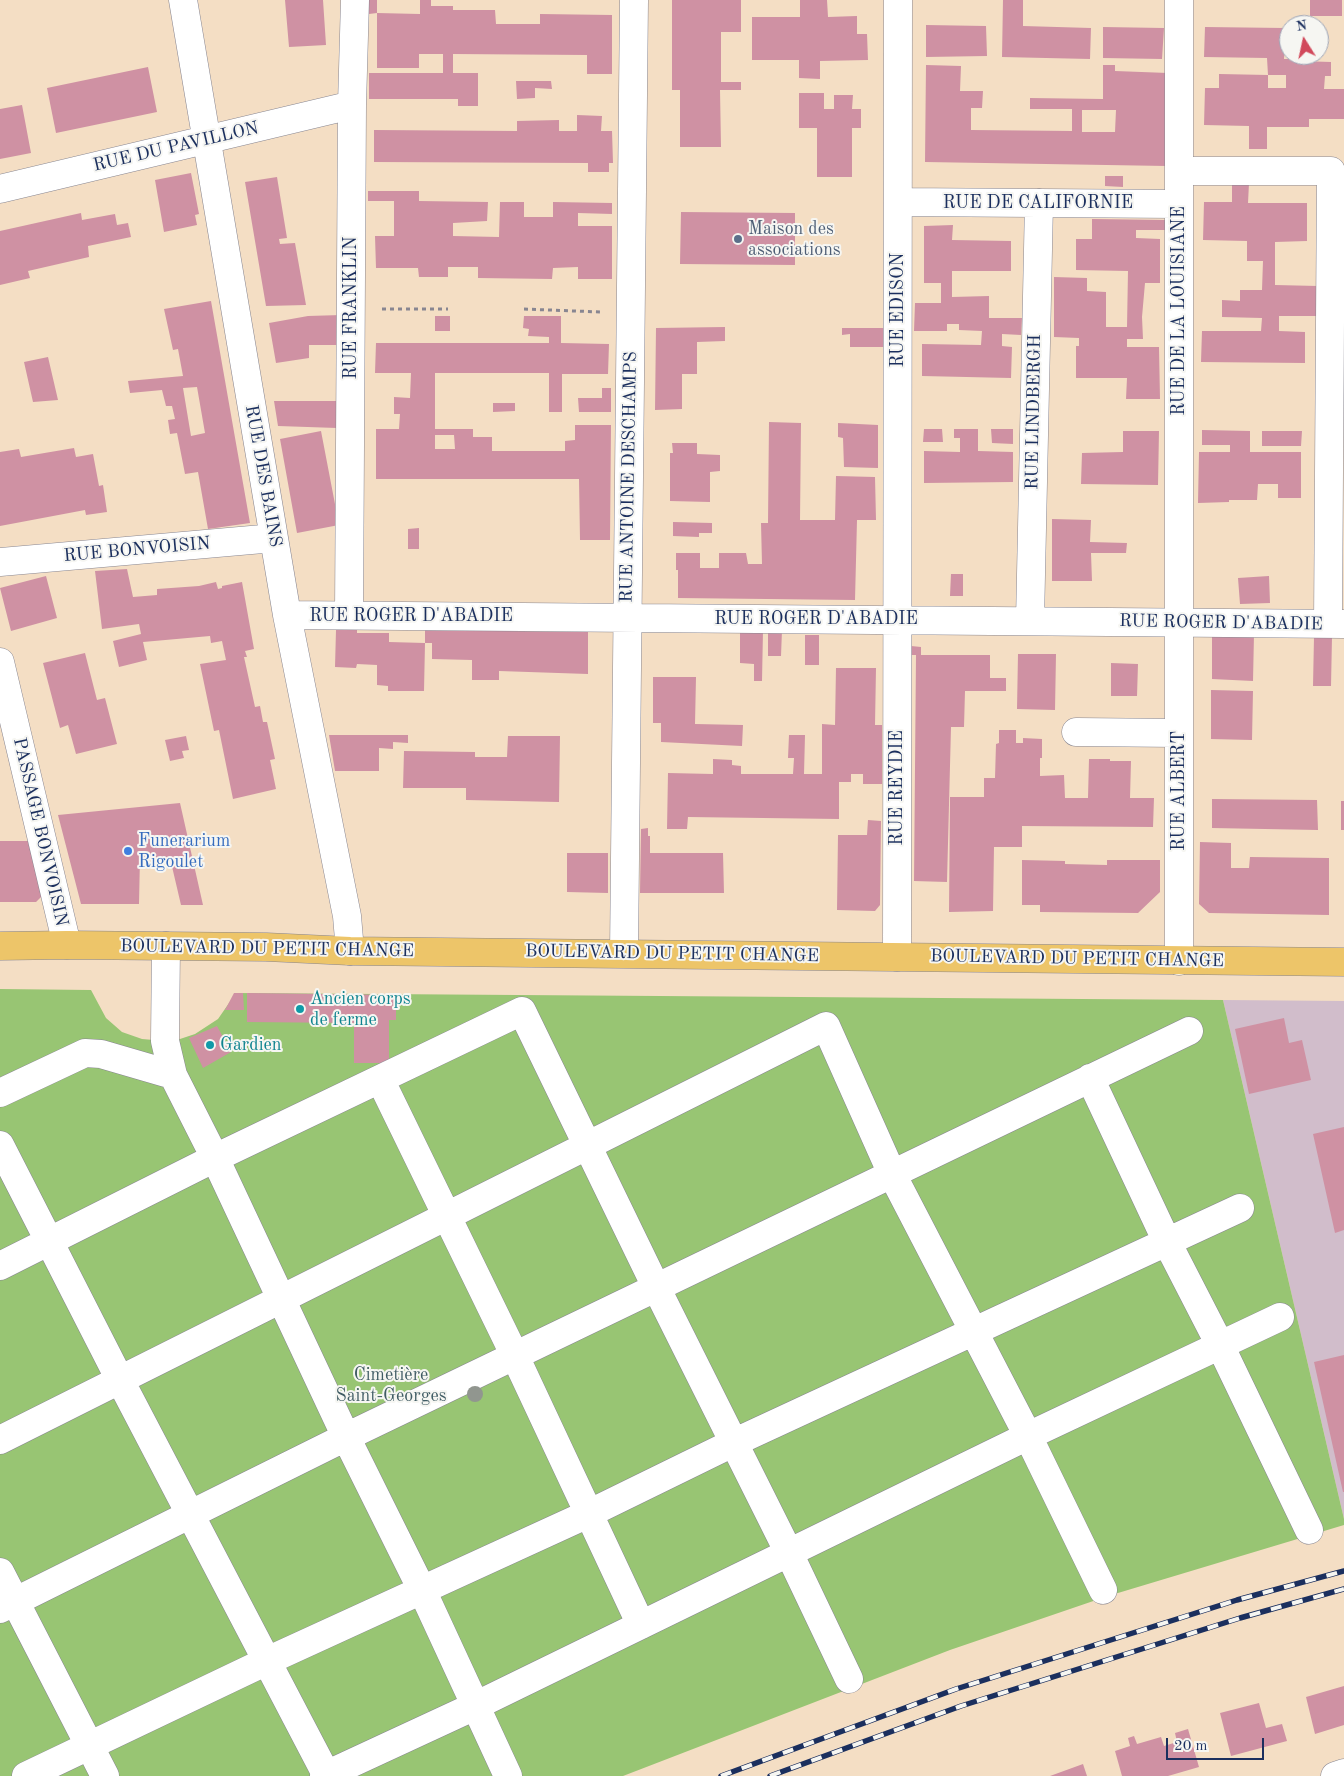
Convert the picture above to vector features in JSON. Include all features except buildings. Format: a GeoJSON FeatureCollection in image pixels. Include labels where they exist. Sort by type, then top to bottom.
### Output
{"type":"FeatureCollection","features":[{"type":"Feature","properties":{"kind":"main road","name":"BOULEVARD DU PETIT CHANGE"},"geometry":{"type":"LineString","coordinates":[[0,946],[266,947],[350,951],[1344,962]]}},
{"type":"Feature","properties":{"kind":"street","name":"RUE DES BAINS"},"geometry":{"type":"LineString","coordinates":[[182,0],[287,615],[347,916],[350,951]]}},
{"type":"Feature","properties":{"kind":"street","name":"RUE FRANKLIN"},"geometry":{"type":"LineString","coordinates":[[349,615],[352,105],[355,0]]}},
{"type":"Feature","properties":{"kind":"street","name":"RUE ANTOINE DESCHAMPS"},"geometry":{"type":"LineString","coordinates":[[624,953],[634,0]]}},
{"type":"Feature","properties":{"kind":"street","name":"RUE EDISON"},"geometry":{"type":"LineString","coordinates":[[897,620],[898,0]]}},
{"type":"Feature","properties":{"kind":"street","name":"RUE DE LA LOUISIANE"},"geometry":{"type":"LineString","coordinates":[[1179,0],[1179,622]]}},
{"type":"Feature","properties":{"kind":"street","name":"RUE DU PAVILLON"},"geometry":{"type":"LineString","coordinates":[[0,188],[352,105]]}},
{"type":"Feature","properties":{"kind":"street"},"geometry":{"type":"LineString","coordinates":[[1179,171],[1332,171],[1336,624]]}},
{"type":"Feature","properties":{"kind":"street","name":"RUE DE CALIFORNIE"},"geometry":{"type":"LineString","coordinates":[[898,202],[1179,204]]}},
{"type":"Feature","properties":{"kind":"street","name":"RUE LINDBERGH"},"geometry":{"type":"LineString","coordinates":[[1030,621],[1039,203]]}},
{"type":"Feature","properties":{"kind":"street","name":"RUE BONVOISIN"},"geometry":{"type":"LineString","coordinates":[[0,562],[274,538]]}},
{"type":"Feature","properties":{"kind":"street","name":"RUE ROGER D'ABADIE"},"geometry":{"type":"LineString","coordinates":[[287,615],[1336,624]]}},
{"type":"Feature","properties":{"kind":"street","name":"RUE REYDIE"},"geometry":{"type":"LineString","coordinates":[[897,620],[897,957]]}},
{"type":"Feature","properties":{"kind":"street","name":"RUE ALBERT"},"geometry":{"type":"LineString","coordinates":[[1179,622],[1179,961]]}},
{"type":"Feature","properties":{"kind":"street","name":"PASSAGE BONVOISIN"},"geometry":{"type":"LineString","coordinates":[[0,662],[67,945]]}},
{"type":"Feature","properties":{"kind":"street"},"geometry":{"type":"LineString","coordinates":[[1076,732],[1179,733]]}},
{"type":"Feature","properties":{"kind":"street"},"geometry":{"type":"LineString","coordinates":[[166,946],[165,1041],[173,1075],[215,1158],[346,1438],[422,1590],[508,1776]]}},
{"type":"Feature","properties":{"kind":"street"},"geometry":{"type":"LineString","coordinates":[[0,1266],[215,1158],[522,1012],[656,1287],[789,1553],[849,1679]]}},
{"type":"Feature","properties":{"kind":"street"},"geometry":{"type":"LineString","coordinates":[[0,1440],[826,1026],[892,1174],[1028,1436],[1103,1590]]}},
{"type":"Feature","properties":{"kind":"street"},"geometry":{"type":"LineString","coordinates":[[8,1606],[656,1287],[1189,1031]]}},
{"type":"Feature","properties":{"kind":"street"},"geometry":{"type":"LineString","coordinates":[[0,1093],[85,1053],[101,1054],[173,1075]]}},
{"type":"Feature","properties":{"kind":"street"},"geometry":{"type":"LineString","coordinates":[[1090,1078],[1167,1242],[1220,1345],[1309,1530]]}},
{"type":"Feature","properties":{"kind":"street"},"geometry":{"type":"LineString","coordinates":[[380,1079],[515,1356],[641,1624]]}},
{"type":"Feature","properties":{"kind":"street"},"geometry":{"type":"LineString","coordinates":[[0,1144],[120,1380],[326,1776],[475,1706],[1028,1436],[1280,1317]]}},
{"type":"Feature","properties":{"kind":"street"},"geometry":{"type":"LineString","coordinates":[[26,1776],[267,1661],[588,1514],[734,1442],[1240,1208]]}},
{"type":"Feature","properties":{"kind":"street"},"geometry":{"type":"LineString","coordinates":[[0,1572],[8,1606],[90,1746],[105,1776]]}},
{"type":"Feature","properties":{"kind":"street"},"geometry":{"type":"LineString","coordinates":[[1335,1776],[1344,1773]]}},
{"type":"Feature","properties":{"kind":"path"},"geometry":{"type":"LineString","coordinates":[[351,310],[448,309]]}},
{"type":"Feature","properties":{"kind":"path"},"geometry":{"type":"LineString","coordinates":[[524,309],[631,313]]}},
{"type":"Feature","properties":{"kind":"shaded area"},"geometry":{"type":"Polygon","coordinates":[[[1223,1000],[1344,1001],[1344,1519],[1223,1000]]]}},
{"type":"Feature","properties":{"kind":"green space","name":"Cimetière Saint-Georges"},"geometry":{"type":"Polygon","coordinates":[[[0,989],[91,990],[106,1018],[122,1032],[142,1039],[165,1041],[174,1041],[195,1034],[218,1019],[236,993],[1223,1000],[1344,1525],[1108,1596],[950,1650],[623,1776],[0,1776],[0,989]]]}},
{"type":"Feature","properties":{"kind":"railway"},"geometry":{"type":"LineString","coordinates":[[721,1776],[956,1689],[1237,1600],[1344,1571]]}},
{"type":"Feature","properties":{"kind":"railway"},"geometry":{"type":"LineString","coordinates":[[770,1776],[961,1706],[1240,1618],[1344,1589]]}},
{"type":"Feature","properties":{"kind":"place","name":"Maison des associations"},"geometry":{"type":"Point","coordinates":[738,239]}},
{"type":"Feature","properties":{"kind":"place","name":"Funerarium Rigoulet"},"geometry":{"type":"Point","coordinates":[128,851]}},
{"type":"Feature","properties":{"kind":"place","name":"Ancien corps de ferme"},"geometry":{"type":"Point","coordinates":[300,1009]}},
{"type":"Feature","properties":{"kind":"place","name":"Gardien"},"geometry":{"type":"Point","coordinates":[210,1045]}}]}
